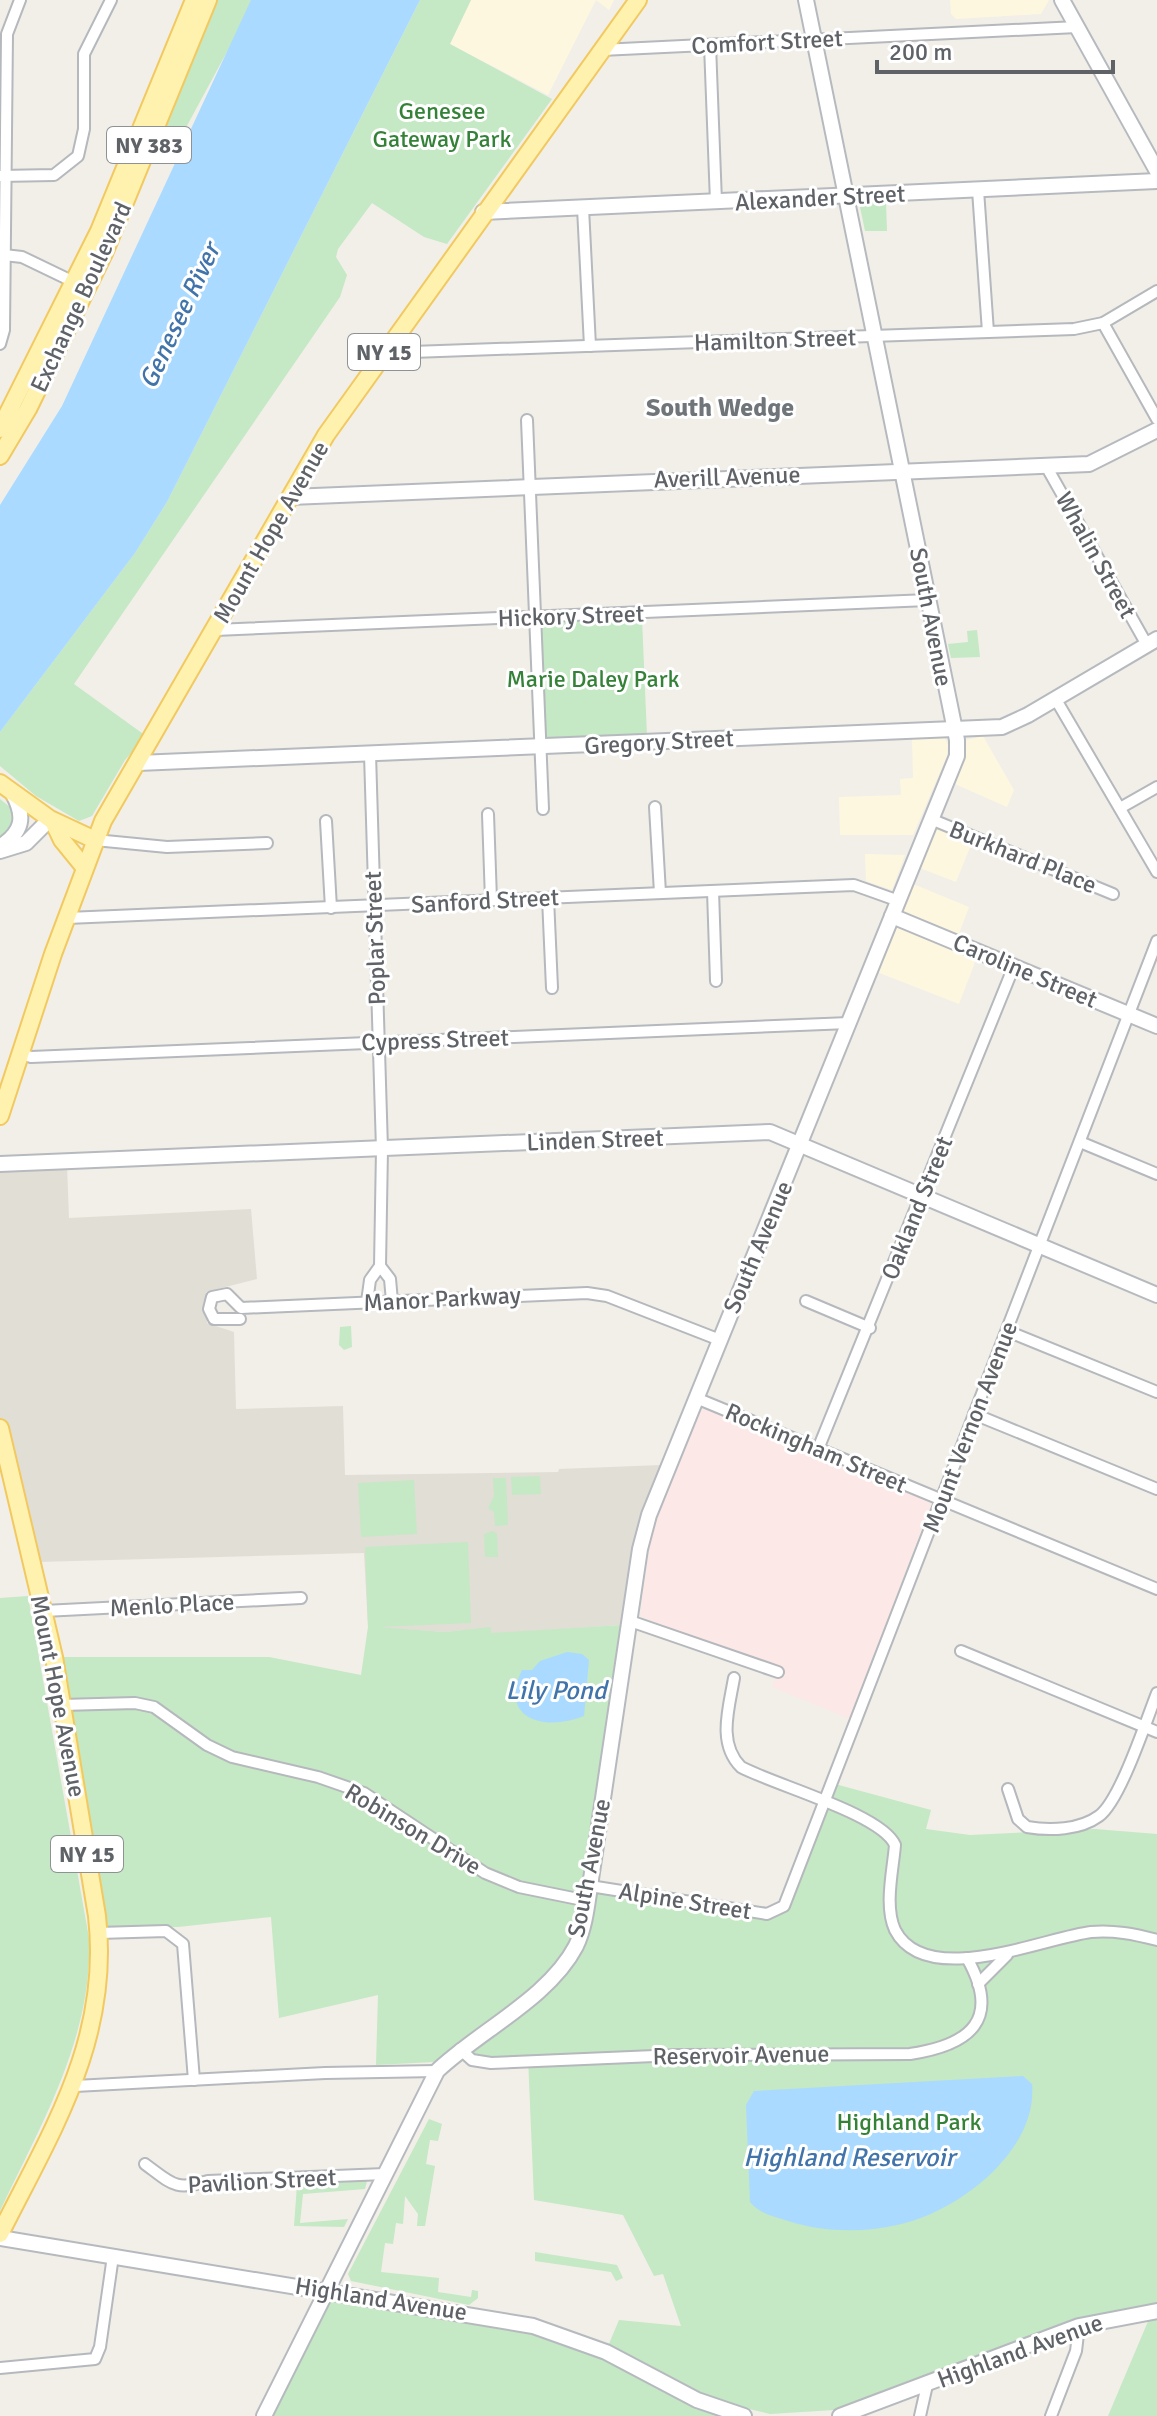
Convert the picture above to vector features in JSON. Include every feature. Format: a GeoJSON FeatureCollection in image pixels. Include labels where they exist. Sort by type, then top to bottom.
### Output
{"type":"FeatureCollection","features":[{"type":"Feature","properties":{"kind":"main road","name":"Exchange Boulevard"},"geometry":{"type":"LineString","coordinates":[[0,456],[28,409],[194,0]]}},
{"type":"Feature","properties":{"kind":"main road","name":"Exchange Boulevard"},"geometry":{"type":"LineString","coordinates":[[0,429],[122,211],[208,0]]}},
{"type":"Feature","properties":{"kind":"main road","name":"Mount Hope Avenue"},"geometry":{"type":"LineString","coordinates":[[0,1116],[95,840],[290,497],[326,435],[638,0]]}},
{"type":"Feature","properties":{"kind":"main road"},"geometry":{"type":"LineString","coordinates":[[7,789],[52,820],[95,840]]}},
{"type":"Feature","properties":{"kind":"main road"},"geometry":{"type":"LineString","coordinates":[[52,820],[62,840],[84,867]]}},
{"type":"Feature","properties":{"kind":"main road","name":"Mount Hope Avenue"},"geometry":{"type":"LineString","coordinates":[[0,1428],[3,1455],[44,1611],[99,1933],[97,1994],[75,2086],[0,2236]]}},
{"type":"Feature","properties":{"kind":"street"},"geometry":{"type":"LineString","coordinates":[[0,344],[4,255],[3,75],[9,24],[20,0]]}},
{"type":"Feature","properties":{"kind":"street"},"geometry":{"type":"LineString","coordinates":[[2,176],[54,175],[78,156],[84,139],[84,54],[111,0]]}},
{"type":"Feature","properties":{"kind":"street","name":"South Avenue"},"geometry":{"type":"LineString","coordinates":[[264,2416],[437,2071],[460,2049],[554,1977],[576,1945],[588,1901],[645,1528],[957,756],[806,0]]}},
{"type":"Feature","properties":{"kind":"street"},"geometry":{"type":"LineString","coordinates":[[1062,0],[1157,171]]}},
{"type":"Feature","properties":{"kind":"street","name":"Comfort Street"},"geometry":{"type":"LineString","coordinates":[[601,50],[1077,27]]}},
{"type":"Feature","properties":{"kind":"street"},"geometry":{"type":"LineString","coordinates":[[710,45],[716,202]]}},
{"type":"Feature","properties":{"kind":"street","name":"Alexander Street"},"geometry":{"type":"LineString","coordinates":[[483,212],[1157,181]]}},
{"type":"Feature","properties":{"kind":"street"},"geometry":{"type":"LineString","coordinates":[[978,190],[988,332]]}},
{"type":"Feature","properties":{"kind":"street"},"geometry":{"type":"LineString","coordinates":[[583,208],[590,346]]}},
{"type":"Feature","properties":{"kind":"street"},"geometry":{"type":"LineString","coordinates":[[4,255],[22,257],[80,286]]}},
{"type":"Feature","properties":{"kind":"street","name":"Hamilton Street"},"geometry":{"type":"LineString","coordinates":[[384,353],[1074,329],[1103,323],[1157,291]]}},
{"type":"Feature","properties":{"kind":"street"},"geometry":{"type":"LineString","coordinates":[[1103,323],[1157,419]]}},
{"type":"Feature","properties":{"kind":"street"},"geometry":{"type":"LineString","coordinates":[[527,420],[543,809]]}},
{"type":"Feature","properties":{"kind":"street","name":"Averill Avenue"},"geometry":{"type":"LineString","coordinates":[[290,497],[1094,463],[1157,430]]}},
{"type":"Feature","properties":{"kind":"street","name":"Whalin Street"},"geometry":{"type":"LineString","coordinates":[[1045,464],[1152,642]]}},
{"type":"Feature","properties":{"kind":"street","name":"Hickory Street"},"geometry":{"type":"LineString","coordinates":[[215,630],[928,600]]}},
{"type":"Feature","properties":{"kind":"street","name":"Gregory Street"},"geometry":{"type":"LineString","coordinates":[[138,763],[1003,727],[1152,642]]}},
{"type":"Feature","properties":{"kind":"street"},"geometry":{"type":"LineString","coordinates":[[1055,698],[1157,872]]}},
{"type":"Feature","properties":{"kind":"street","name":"Poplar Street"},"geometry":{"type":"LineString","coordinates":[[367,1302],[370,1280],[380,1266],[382,1149],[370,754]]}},
{"type":"Feature","properties":{"kind":"street"},"geometry":{"type":"LineString","coordinates":[[1120,808],[1157,787]]}},
{"type":"Feature","properties":{"kind":"street"},"geometry":{"type":"LineString","coordinates":[[0,849],[13,838],[21,825],[22,815],[7,789]]}},
{"type":"Feature","properties":{"kind":"street"},"geometry":{"type":"LineString","coordinates":[[655,807],[660,893]]}},
{"type":"Feature","properties":{"kind":"street"},"geometry":{"type":"LineString","coordinates":[[488,814],[491,900]]}},
{"type":"Feature","properties":{"kind":"street"},"geometry":{"type":"LineString","coordinates":[[0,849],[26,843],[52,820]]}},
{"type":"Feature","properties":{"kind":"street","name":"Burkhard Place"},"geometry":{"type":"LineString","coordinates":[[933,820],[1113,894]]}},
{"type":"Feature","properties":{"kind":"street"},"geometry":{"type":"LineString","coordinates":[[326,821],[331,908]]}},
{"type":"Feature","properties":{"kind":"street"},"geometry":{"type":"LineString","coordinates":[[95,840],[167,847],[267,843]]}},
{"type":"Feature","properties":{"kind":"street","name":"Sanford Street"},"geometry":{"type":"LineString","coordinates":[[67,918],[854,885],[899,901]]}},
{"type":"Feature","properties":{"kind":"street"},"geometry":{"type":"LineString","coordinates":[[713,891],[716,981]]}},
{"type":"Feature","properties":{"kind":"street"},"geometry":{"type":"LineString","coordinates":[[548,898],[552,988]]}},
{"type":"Feature","properties":{"kind":"street","name":"Caroline Street"},"geometry":{"type":"LineString","coordinates":[[892,916],[1157,1026]]}},
{"type":"Feature","properties":{"kind":"street","name":"Mount Vernon Avenue"},"geometry":{"type":"LineString","coordinates":[[780,1911],[1157,941]]}},
{"type":"Feature","properties":{"kind":"street","name":"Oakland Street"},"geometry":{"type":"LineString","coordinates":[[818,1449],[870,1328],[1014,966]]}},
{"type":"Feature","properties":{"kind":"street","name":"Cypress Street"},"geometry":{"type":"LineString","coordinates":[[21,1054],[31,1057],[849,1023]]}},
{"type":"Feature","properties":{"kind":"street","name":"Linden Street"},"geometry":{"type":"LineString","coordinates":[[0,1164],[770,1132],[1157,1295]]}},
{"type":"Feature","properties":{"kind":"street"},"geometry":{"type":"LineString","coordinates":[[1080,1142],[1157,1174]]}},
{"type":"Feature","properties":{"kind":"street","name":"Poplar Street"},"geometry":{"type":"LineString","coordinates":[[380,1266],[390,1279],[392,1301]]}},
{"type":"Feature","properties":{"kind":"street","name":"Manor Parkway"},"geometry":{"type":"LineString","coordinates":[[240,1319],[214,1319],[209,1309],[212,1297],[227,1294],[241,1308],[598,1294],[720,1340]]}},
{"type":"Feature","properties":{"kind":"street"},"geometry":{"type":"LineString","coordinates":[[806,1301],[870,1328]]}},
{"type":"Feature","properties":{"kind":"street"},"geometry":{"type":"LineString","coordinates":[[1007,1331],[1157,1392]]}},
{"type":"Feature","properties":{"kind":"street","name":"Rockingham Street"},"geometry":{"type":"LineString","coordinates":[[696,1398],[1157,1589]]}},
{"type":"Feature","properties":{"kind":"street"},"geometry":{"type":"LineString","coordinates":[[974,1414],[1157,1489]]}},
{"type":"Feature","properties":{"kind":"street","name":"Menlo Place"},"geometry":{"type":"LineString","coordinates":[[44,1611],[301,1598]]}},
{"type":"Feature","properties":{"kind":"street"},"geometry":{"type":"LineString","coordinates":[[630,1621],[778,1672]]}},
{"type":"Feature","properties":{"kind":"street"},"geometry":{"type":"LineString","coordinates":[[961,1651],[1157,1732]]}},
{"type":"Feature","properties":{"kind":"street"},"geometry":{"type":"LineString","coordinates":[[734,1678],[727,1738],[734,1759],[751,1772],[824,1801],[890,1834],[895,1845],[891,1912],[900,1936],[925,1953],[967,1958],[1007,1955],[1037,1943],[1091,1932],[1121,1931],[1157,1940]]}},
{"type":"Feature","properties":{"kind":"street"},"geometry":{"type":"LineString","coordinates":[[1008,1789],[1023,1826],[1053,1829],[1085,1823],[1103,1813],[1112,1800],[1157,1693]]}},
{"type":"Feature","properties":{"kind":"street","name":"Robinson Drive"},"geometry":{"type":"LineString","coordinates":[[62,1705],[135,1703],[154,1707],[207,1745],[232,1757],[318,1777],[364,1793],[485,1873],[519,1887],[588,1901]]}},
{"type":"Feature","properties":{"kind":"street","name":"Alpine Street"},"geometry":{"type":"LineString","coordinates":[[590,1886],[767,1914],[780,1911]]}},
{"type":"Feature","properties":{"kind":"street"},"geometry":{"type":"LineString","coordinates":[[99,1933],[166,1931],[183,1944],[194,2080]]}},
{"type":"Feature","properties":{"kind":"street"},"geometry":{"type":"LineString","coordinates":[[978,1984],[1007,1955]]}},
{"type":"Feature","properties":{"kind":"street","name":"Reservoir Avenue"},"geometry":{"type":"LineString","coordinates":[[460,2049],[472,2060],[491,2063],[678,2055],[910,2054],[949,2047],[968,2035],[979,2016],[978,1984],[967,1958]]}},
{"type":"Feature","properties":{"kind":"street"},"geometry":{"type":"LineString","coordinates":[[75,2086],[437,2071]]}},
{"type":"Feature","properties":{"kind":"street","name":"Pavilion Street"},"geometry":{"type":"LineString","coordinates":[[145,2164],[168,2181],[189,2188],[208,2181],[385,2174]]}},
{"type":"Feature","properties":{"kind":"street","name":"Highland Avenue"},"geometry":{"type":"LineString","coordinates":[[0,2236],[508,2320],[560,2333],[606,2352],[697,2400],[744,2416]]}},
{"type":"Feature","properties":{"kind":"street"},"geometry":{"type":"LineString","coordinates":[[0,2368],[95,2359],[100,2347],[113,2256]]}},
{"type":"Feature","properties":{"kind":"street","name":"Highland Avenue"},"geometry":{"type":"LineString","coordinates":[[840,2416],[1079,2326],[1157,2311]]}},
{"type":"Feature","properties":{"kind":"street"},"geometry":{"type":"LineString","coordinates":[[1051,2416],[1076,2351],[1079,2326]]}},
{"type":"Feature","properties":{"kind":"street"},"geometry":{"type":"LineString","coordinates":[[920,2416],[927,2385]]}},
{"type":"Feature","properties":{"kind":"shaded area"},"geometry":{"type":"Polygon","coordinates":[[[471,0],[596,0],[548,95],[450,44],[471,0]]]}},
{"type":"Feature","properties":{"kind":"shaded area"},"geometry":{"type":"Polygon","coordinates":[[[596,0],[614,0],[609,10],[596,0]]]}},
{"type":"Feature","properties":{"kind":"shaded area"},"geometry":{"type":"Polygon","coordinates":[[[950,0],[1049,0],[1041,14],[956,19],[951,14],[950,0]]]}},
{"type":"Feature","properties":{"kind":"shaded area"},"geometry":{"type":"Polygon","coordinates":[[[944,736],[948,745],[947,756],[913,835],[840,835],[839,797],[901,795],[900,779],[913,778],[912,737],[944,736]]]}},
{"type":"Feature","properties":{"kind":"shaded area"},"geometry":{"type":"Polygon","coordinates":[[[983,736],[1014,790],[1007,807],[955,784],[965,758],[966,740],[983,736]]]}},
{"type":"Feature","properties":{"kind":"shaded area"},"geometry":{"type":"Polygon","coordinates":[[[938,826],[973,840],[956,882],[920,868],[938,826]]]}},
{"type":"Feature","properties":{"kind":"shaded area"},"geometry":{"type":"Polygon","coordinates":[[[865,854],[905,855],[892,890],[866,881],[865,854]]]}},
{"type":"Feature","properties":{"kind":"shaded area"},"geometry":{"type":"Polygon","coordinates":[[[913,884],[969,907],[954,947],[977,957],[959,1004],[877,972],[913,884]]]}},
{"type":"Feature","properties":{"kind":"shaded area"},"geometry":{"type":"Polygon","coordinates":[[[67,1165],[69,1218],[251,1209],[257,1279],[206,1292],[207,1323],[234,1332],[236,1409],[343,1406],[345,1475],[558,1472],[559,1469],[661,1465],[637,1527],[621,1625],[491,1634],[490,1628],[445,1632],[368,1627],[364,1553],[38,1562],[0,1453],[0,1168],[67,1165]]]}},
{"type":"Feature","properties":{"kind":"shaded area"},"geometry":{"type":"Polygon","coordinates":[[[709,1408],[927,1498],[931,1504],[850,1719],[772,1687],[778,1671],[640,1616],[652,1529],[698,1411],[709,1408]]]}},
{"type":"Feature","properties":{"kind":"green space"},"geometry":{"type":"Polygon","coordinates":[[[217,0],[255,0],[183,133],[164,132],[217,0]]]}},
{"type":"Feature","properties":{"kind":"green space","name":"Genesee Gateway Park"},"geometry":{"type":"Polygon","coordinates":[[[420,0],[471,0],[450,44],[552,99],[447,244],[424,237],[372,203],[338,249],[336,257],[347,275],[340,297],[74,684],[146,736],[125,760],[92,816],[79,821],[36,796],[0,766],[0,732],[135,553],[167,502],[420,0]]]}},
{"type":"Feature","properties":{"kind":"green space"},"geometry":{"type":"Polygon","coordinates":[[[886,202],[887,231],[865,231],[860,207],[863,203],[886,202]]]}},
{"type":"Feature","properties":{"kind":"green space","name":"Marie Daley Park"},"geometry":{"type":"Polygon","coordinates":[[[642,619],[647,736],[544,739],[539,622],[642,619]]]}},
{"type":"Feature","properties":{"kind":"green space"},"geometry":{"type":"Polygon","coordinates":[[[977,630],[980,657],[951,658],[948,644],[968,642],[967,631],[977,630]]]}},
{"type":"Feature","properties":{"kind":"green space"},"geometry":{"type":"Polygon","coordinates":[[[0,799],[11,808],[12,825],[18,825],[0,843],[0,799]]]}},
{"type":"Feature","properties":{"kind":"green space"},"geometry":{"type":"Polygon","coordinates":[[[351,1326],[352,1347],[344,1350],[339,1345],[340,1327],[351,1326]]]}},
{"type":"Feature","properties":{"kind":"green space"},"geometry":{"type":"Polygon","coordinates":[[[540,1476],[541,1494],[512,1495],[511,1477],[540,1476]]]}},
{"type":"Feature","properties":{"kind":"green space"},"geometry":{"type":"Polygon","coordinates":[[[493,1478],[506,1478],[508,1525],[495,1526],[494,1512],[488,1508],[494,1496],[493,1478]]]}},
{"type":"Feature","properties":{"kind":"green space"},"geometry":{"type":"Polygon","coordinates":[[[414,1480],[417,1534],[361,1537],[358,1483],[414,1480]]]}},
{"type":"Feature","properties":{"kind":"green space"},"geometry":{"type":"Polygon","coordinates":[[[493,1531],[497,1534],[498,1557],[485,1557],[484,1534],[493,1531]]]}},
{"type":"Feature","properties":{"kind":"green space","name":"Highland Park"},"geometry":{"type":"Polygon","coordinates":[[[468,1542],[471,1623],[379,1627],[445,1632],[491,1627],[491,1633],[621,1625],[583,1889],[767,1918],[787,1910],[835,1784],[931,1810],[926,1829],[970,1835],[1095,1829],[1157,1834],[1157,2416],[1108,2416],[1149,2319],[1147,2306],[1080,2319],[834,2410],[770,2414],[724,2403],[719,2416],[271,2416],[327,2303],[332,2300],[520,2328],[603,2358],[619,2320],[681,2326],[663,2274],[654,2276],[623,2215],[534,2200],[528,2057],[376,2065],[378,1995],[279,2018],[271,1917],[178,1927],[105,1927],[59,1657],[269,1657],[361,1675],[368,1627],[365,1547],[468,1542]]]}},
{"type":"Feature","properties":{"kind":"green space"},"geometry":{"type":"Polygon","coordinates":[[[28,1596],[89,1938],[88,1975],[83,2010],[61,2079],[0,2211],[0,1598],[28,1596]]]}},
{"type":"Feature","properties":{"kind":"green space"},"geometry":{"type":"Polygon","coordinates":[[[429,2119],[442,2124],[438,2141],[430,2140],[426,2164],[435,2166],[425,2226],[417,2226],[418,2214],[405,2196],[403,2224],[396,2223],[393,2244],[385,2243],[381,2272],[439,2278],[438,2292],[471,2297],[472,2290],[478,2291],[478,2298],[469,2305],[351,2281],[348,2274],[429,2119]]]}},
{"type":"Feature","properties":{"kind":"green space"},"geometry":{"type":"Polygon","coordinates":[[[367,2181],[365,2189],[303,2194],[300,2223],[348,2219],[344,2227],[294,2226],[297,2185],[367,2181]]]}},
{"type":"Feature","properties":{"kind":"green space"},"geometry":{"type":"Polygon","coordinates":[[[535,2252],[617,2265],[623,2278],[616,2281],[611,2272],[535,2261],[535,2252]]]}},
{"type":"Feature","properties":{"kind":"water","name":"Genesee River"},"geometry":{"type":"Polygon","coordinates":[[[251,0],[420,0],[167,502],[135,553],[0,732],[0,505],[62,406],[251,0]]]}},
{"type":"Feature","properties":{"kind":"water","name":"Lily Pond"},"geometry":{"type":"Polygon","coordinates":[[[567,1652],[582,1654],[589,1660],[584,1716],[554,1722],[529,1717],[516,1700],[516,1687],[522,1670],[532,1670],[540,1661],[567,1652]]]}},
{"type":"Feature","properties":{"kind":"water","name":"Highland Reservoir"},"geometry":{"type":"Polygon","coordinates":[[[1023,2076],[1032,2084],[1030,2109],[1022,2132],[1008,2155],[990,2175],[945,2207],[897,2225],[842,2230],[788,2221],[762,2212],[750,2202],[746,2105],[754,2091],[1023,2076]]]}},
{"type":"Feature","properties":{"kind":"district","name":"South Wedge"},"geometry":{"type":"Point","coordinates":[720,408]}}]}
